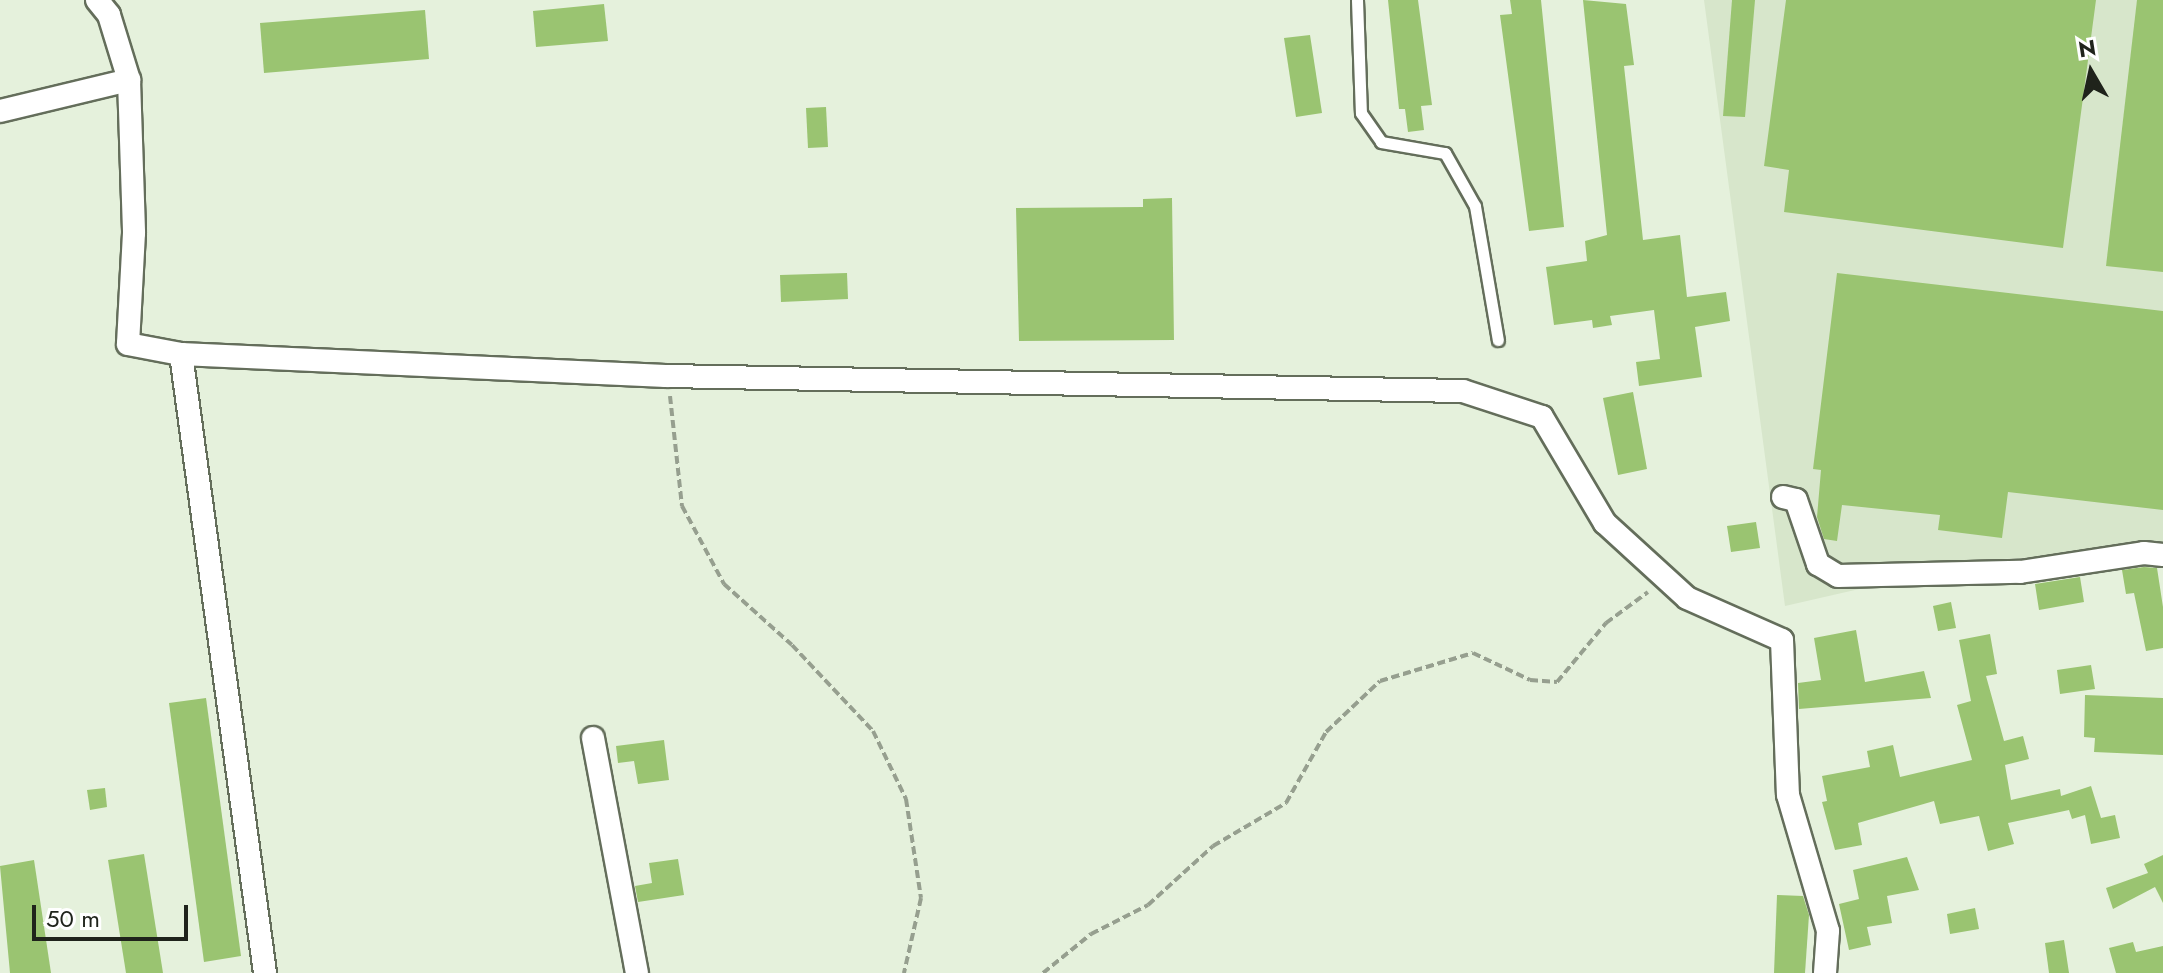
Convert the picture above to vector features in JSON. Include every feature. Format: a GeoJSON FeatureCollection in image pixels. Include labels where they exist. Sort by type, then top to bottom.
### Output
{"type":"FeatureCollection","features":[{"type":"Feature","properties":{"kind":"street"},"geometry":{"type":"LineString","coordinates":[[97,0],[109,15],[129,80],[134,233],[128,344],[181,354],[666,376],[1463,391],[1542,417],[1605,523],[1687,598],[1782,640],[1788,795],[1828,931],[1825,973]]}},
{"type":"Feature","properties":{"kind":"street"},"geometry":{"type":"LineString","coordinates":[[0,111],[129,80]]}},
{"type":"Feature","properties":{"kind":"street"},"geometry":{"type":"LineString","coordinates":[[181,354],[265,973]]}},
{"type":"Feature","properties":{"kind":"street"},"geometry":{"type":"LineString","coordinates":[[1783,497],[1796,500],[1818,564],[1838,576],[2020,572],[2144,553],[2163,555]]}},
{"type":"Feature","properties":{"kind":"street"},"geometry":{"type":"LineString","coordinates":[[593,738],[637,973]]}},
{"type":"Feature","properties":{"kind":"lane"},"geometry":{"type":"LineString","coordinates":[[1357,0],[1361,113],[1381,142],[1445,153],[1475,206],[1498,340]]}},
{"type":"Feature","properties":{"kind":"path"},"geometry":{"type":"LineString","coordinates":[[666,376],[677,422],[682,506],[724,584],[792,645],[873,731],[906,799],[921,898],[904,973]]}},
{"type":"Feature","properties":{"kind":"path"},"geometry":{"type":"LineString","coordinates":[[1043,973],[1091,934],[1148,905],[1213,846],[1286,803],[1326,732],[1380,681],[1473,653],[1530,680],[1557,682],[1606,623],[1666,579]]}},
{"type":"Feature","properties":{"kind":"shaded area"},"geometry":{"type":"Polygon","coordinates":[[[1704,0],[2163,0],[2163,549],[1986,560],[1785,606],[1704,0]]]}},
{"type":"Feature","properties":{"kind":"building"},"geometry":{"type":"Polygon","coordinates":[[[1388,0],[1418,0],[1432,105],[1421,106],[1424,130],[1408,132],[1405,109],[1399,109],[1388,0]]]}},
{"type":"Feature","properties":{"kind":"building"},"geometry":{"type":"Polygon","coordinates":[[[1510,0],[1541,0],[1564,227],[1529,231],[1500,15],[1512,14],[1510,0]]]}},
{"type":"Feature","properties":{"kind":"building"},"geometry":{"type":"Polygon","coordinates":[[[1583,0],[1626,4],[1634,65],[1624,66],[1643,240],[1680,235],[1687,297],[1726,292],[1730,321],[1695,327],[1702,377],[1639,386],[1636,362],[1660,359],[1654,310],[1610,316],[1612,325],[1593,328],[1592,320],[1554,325],[1546,267],[1587,261],[1585,241],[1607,235],[1583,0]]]}},
{"type":"Feature","properties":{"kind":"building"},"geometry":{"type":"Polygon","coordinates":[[[1732,0],[1755,0],[1745,117],[1723,116],[1732,0]]]}},
{"type":"Feature","properties":{"kind":"building"},"geometry":{"type":"Polygon","coordinates":[[[1786,0],[2096,0],[2063,248],[1784,212],[1789,170],[1764,166],[1786,0]]]}},
{"type":"Feature","properties":{"kind":"building"},"geometry":{"type":"Polygon","coordinates":[[[2137,0],[2163,0],[2163,272],[2106,266],[2137,0]]]}},
{"type":"Feature","properties":{"kind":"building"},"geometry":{"type":"Polygon","coordinates":[[[604,4],[608,41],[536,47],[533,11],[604,4]]]}},
{"type":"Feature","properties":{"kind":"building"},"geometry":{"type":"Polygon","coordinates":[[[425,10],[429,59],[264,73],[260,23],[425,10]]]}},
{"type":"Feature","properties":{"kind":"building"},"geometry":{"type":"Polygon","coordinates":[[[1310,35],[1322,113],[1296,117],[1284,38],[1310,35]]]}},
{"type":"Feature","properties":{"kind":"building"},"geometry":{"type":"Polygon","coordinates":[[[826,107],[828,147],[808,148],[806,108],[826,107]]]}},
{"type":"Feature","properties":{"kind":"building"},"geometry":{"type":"Polygon","coordinates":[[[1172,198],[1174,340],[1019,341],[1016,208],[1143,207],[1143,199],[1172,198]]]}},
{"type":"Feature","properties":{"kind":"building"},"geometry":{"type":"Polygon","coordinates":[[[847,273],[848,299],[781,302],[780,275],[847,273]]]}},
{"type":"Feature","properties":{"kind":"building"},"geometry":{"type":"Polygon","coordinates":[[[1837,273],[2163,311],[2163,510],[2008,492],[2002,538],[1938,530],[1940,515],[1842,505],[1837,541],[1824,539],[1817,517],[1821,470],[1813,469],[1837,273]]]}},
{"type":"Feature","properties":{"kind":"building"},"geometry":{"type":"Polygon","coordinates":[[[1633,392],[1647,469],[1618,475],[1603,398],[1633,392]]]}},
{"type":"Feature","properties":{"kind":"building"},"geometry":{"type":"Polygon","coordinates":[[[1756,522],[1760,548],[1731,552],[1727,526],[1756,522]]]}},
{"type":"Feature","properties":{"kind":"building"},"geometry":{"type":"Polygon","coordinates":[[[2157,568],[2163,607],[2163,648],[2146,651],[2134,593],[2126,594],[2122,570],[2157,568]]]}},
{"type":"Feature","properties":{"kind":"building"},"geometry":{"type":"Polygon","coordinates":[[[2080,577],[2084,602],[2039,610],[2035,584],[2080,577]]]}},
{"type":"Feature","properties":{"kind":"building"},"geometry":{"type":"Polygon","coordinates":[[[1951,602],[1956,628],[1938,631],[1933,606],[1951,602]]]}},
{"type":"Feature","properties":{"kind":"building"},"geometry":{"type":"Polygon","coordinates":[[[1856,630],[1865,682],[1924,671],[1931,698],[1799,709],[1798,683],[1821,680],[1814,638],[1856,630]]]}},
{"type":"Feature","properties":{"kind":"building"},"geometry":{"type":"Polygon","coordinates":[[[1990,634],[1997,674],[1986,676],[2004,741],[2023,736],[2029,759],[2005,765],[2011,800],[2060,789],[2061,796],[2091,786],[2101,818],[2115,815],[2120,838],[2091,844],[2085,815],[2072,819],[2069,810],[2008,823],[2014,844],[1988,851],[1979,816],[1940,824],[1934,801],[1858,823],[1862,845],[1835,850],[1822,802],[1827,801],[1822,776],[1870,767],[1867,751],[1893,745],[1900,777],[1972,760],[1957,705],[1971,701],[1959,640],[1990,634]]]}},
{"type":"Feature","properties":{"kind":"building"},"geometry":{"type":"Polygon","coordinates":[[[2091,665],[2095,689],[2060,694],[2057,670],[2091,665]]]}},
{"type":"Feature","properties":{"kind":"building"},"geometry":{"type":"Polygon","coordinates":[[[2085,695],[2163,698],[2163,755],[2094,752],[2095,738],[2084,737],[2085,695]]]}},
{"type":"Feature","properties":{"kind":"building"},"geometry":{"type":"Polygon","coordinates":[[[206,698],[241,956],[204,962],[169,703],[206,698]]]}},
{"type":"Feature","properties":{"kind":"building"},"geometry":{"type":"Polygon","coordinates":[[[664,740],[669,780],[638,784],[634,761],[618,763],[616,746],[664,740]]]}},
{"type":"Feature","properties":{"kind":"building"},"geometry":{"type":"Polygon","coordinates":[[[105,788],[107,807],[90,810],[87,790],[105,788]]]}},
{"type":"Feature","properties":{"kind":"building"},"geometry":{"type":"Polygon","coordinates":[[[144,854],[163,973],[126,973],[108,860],[144,854]]]}},
{"type":"Feature","properties":{"kind":"building"},"geometry":{"type":"Polygon","coordinates":[[[2163,855],[2163,903],[2155,887],[2113,909],[2106,888],[2148,873],[2144,864],[2163,855]]]}},
{"type":"Feature","properties":{"kind":"building"},"geometry":{"type":"Polygon","coordinates":[[[1907,857],[1919,890],[1887,896],[1892,923],[1867,927],[1871,945],[1849,950],[1839,904],[1859,899],[1853,870],[1907,857]]]}},
{"type":"Feature","properties":{"kind":"building"},"geometry":{"type":"Polygon","coordinates":[[[678,859],[684,895],[638,902],[635,886],[652,883],[649,863],[678,859]]]}},
{"type":"Feature","properties":{"kind":"building"},"geometry":{"type":"Polygon","coordinates":[[[34,860],[51,973],[10,973],[0,866],[34,860]]]}},
{"type":"Feature","properties":{"kind":"building"},"geometry":{"type":"Polygon","coordinates":[[[1777,895],[1803,896],[1809,915],[1805,973],[1774,973],[1777,895]]]}},
{"type":"Feature","properties":{"kind":"building"},"geometry":{"type":"Polygon","coordinates":[[[1975,908],[1979,929],[1950,934],[1947,914],[1975,908]]]}},
{"type":"Feature","properties":{"kind":"building"},"geometry":{"type":"Polygon","coordinates":[[[2064,940],[2069,973],[2049,973],[2045,943],[2064,940]]]}},
{"type":"Feature","properties":{"kind":"building"},"geometry":{"type":"Polygon","coordinates":[[[2133,942],[2136,952],[2163,946],[2163,973],[2116,973],[2109,948],[2133,942]]]}}]}
